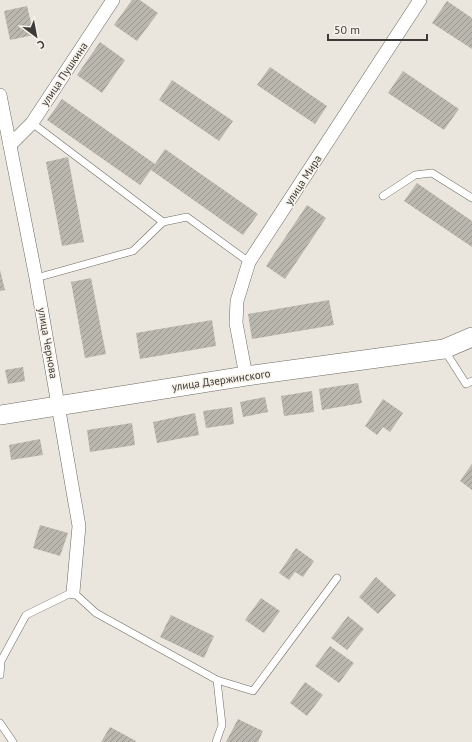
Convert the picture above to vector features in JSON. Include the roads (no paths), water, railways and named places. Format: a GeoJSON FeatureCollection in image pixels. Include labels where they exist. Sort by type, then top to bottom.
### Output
{"type":"FeatureCollection","features":[{"type":"Feature","properties":{"kind":"street","name":"улица Пушкина"},"geometry":{"type":"LineString","coordinates":[[10,145],[32,123],[113,0]]}},
{"type":"Feature","properties":{"kind":"street","name":"улица Мира"},"geometry":{"type":"LineString","coordinates":[[246,376],[236,323],[237,301],[249,262],[420,0]]}},
{"type":"Feature","properties":{"kind":"street","name":"улица Чернова"},"geometry":{"type":"LineString","coordinates":[[0,95],[36,278],[80,526],[73,592]]}},
{"type":"Feature","properties":{"kind":"street","name":"улица Дзержинского"},"geometry":{"type":"LineString","coordinates":[[0,415],[246,376],[444,349],[472,337]]}},
{"type":"Feature","properties":{"kind":"lane"},"geometry":{"type":"LineString","coordinates":[[32,123],[163,222]]}},
{"type":"Feature","properties":{"kind":"lane"},"geometry":{"type":"LineString","coordinates":[[383,196],[415,175],[432,173],[472,198]]}},
{"type":"Feature","properties":{"kind":"lane"},"geometry":{"type":"LineString","coordinates":[[36,278],[133,251],[163,222],[186,217],[249,262]]}},
{"type":"Feature","properties":{"kind":"lane"},"geometry":{"type":"LineString","coordinates":[[444,349],[466,384],[472,381]]}},
{"type":"Feature","properties":{"kind":"lane"},"geometry":{"type":"LineString","coordinates":[[0,675],[1,661],[26,615],[73,592],[96,614],[217,680],[253,691],[337,578]]}},
{"type":"Feature","properties":{"kind":"lane"},"geometry":{"type":"LineString","coordinates":[[216,742],[222,724],[217,680]]}},
{"type":"Feature","properties":{"kind":"lane"},"geometry":{"type":"LineString","coordinates":[[0,723],[14,742]]}}]}
